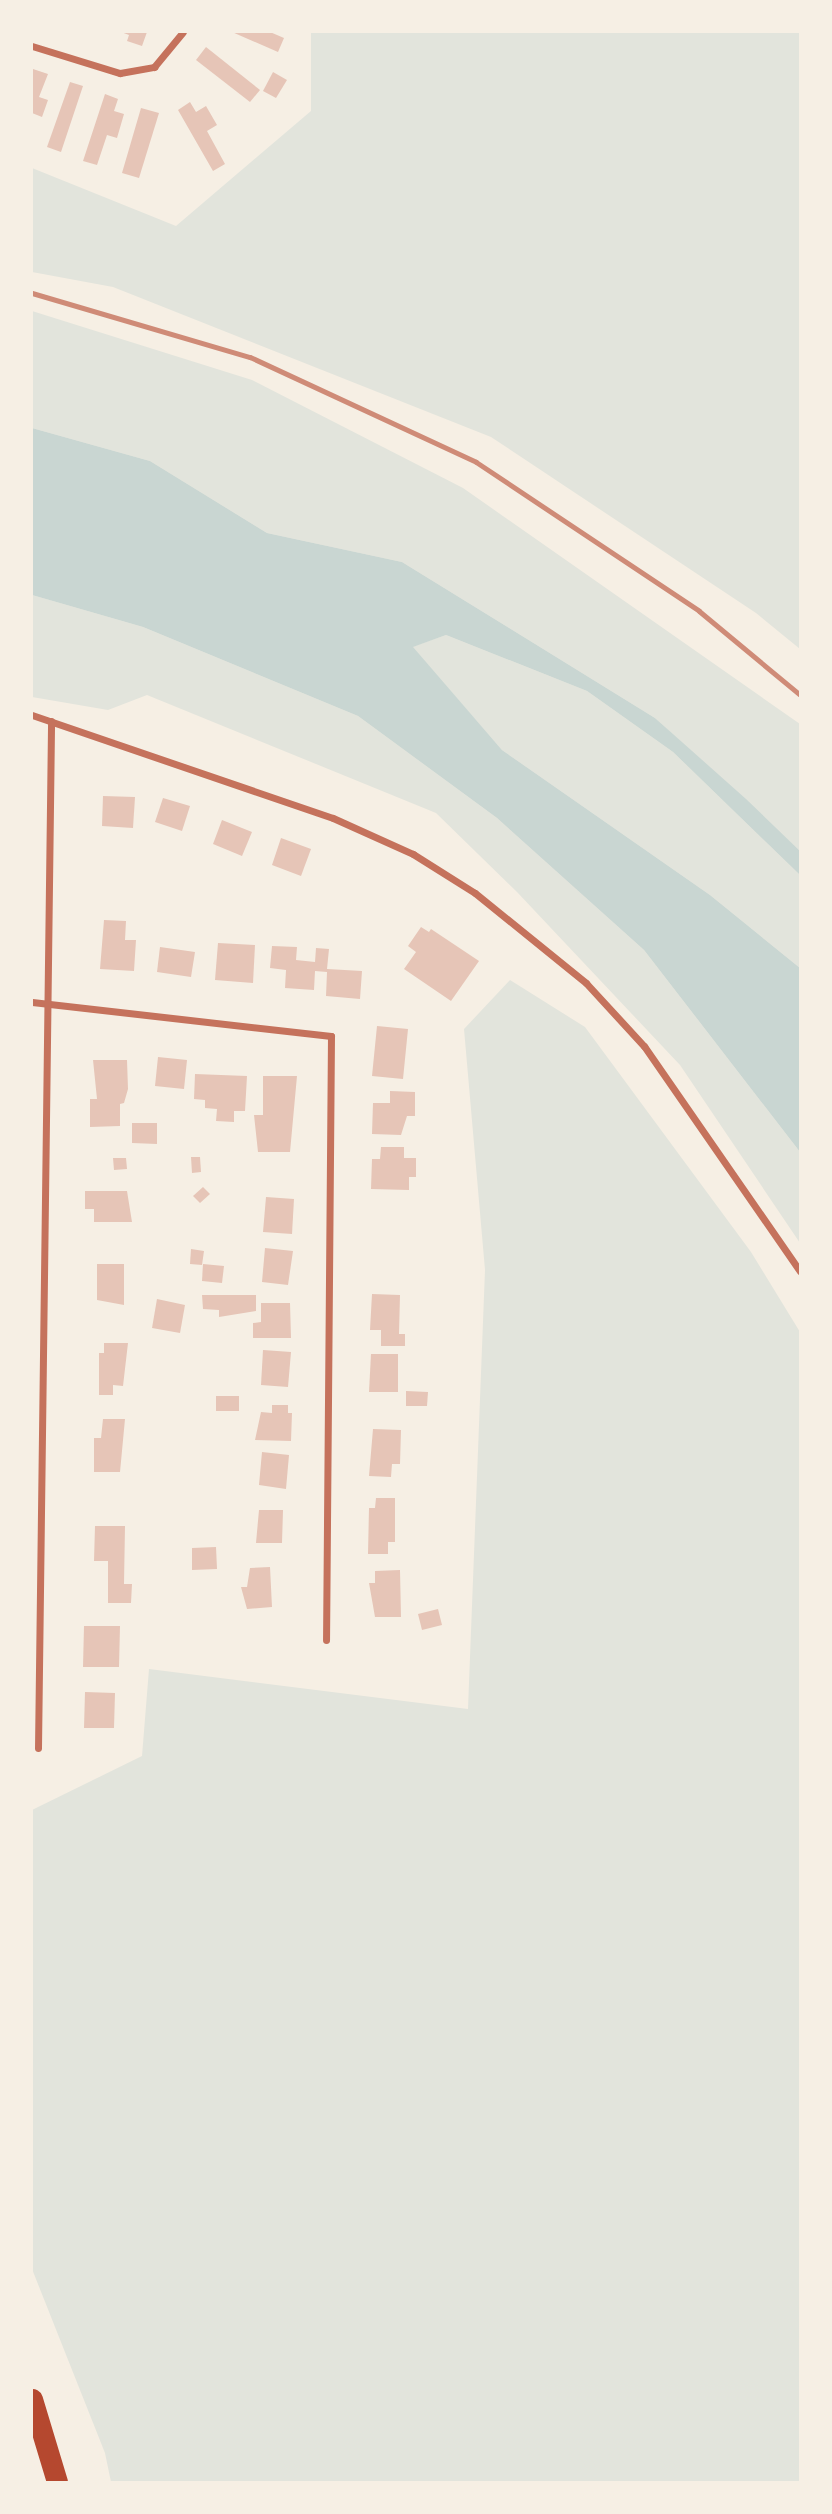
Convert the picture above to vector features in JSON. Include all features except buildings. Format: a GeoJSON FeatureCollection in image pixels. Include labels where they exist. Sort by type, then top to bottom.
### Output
{"type":"FeatureCollection","features":[{"type":"Feature","properties":{"kind":"highway"},"geometry":{"type":"LineString","coordinates":[[32,2399],[57,2483]]}},
{"type":"Feature","properties":{"kind":"street"},"geometry":{"type":"LineString","coordinates":[[32,46],[120,73],[154,67],[183,32]]}},
{"type":"Feature","properties":{"kind":"street"},"geometry":{"type":"LineString","coordinates":[[32,715],[333,818],[413,854],[475,893],[586,983],[645,1046],[800,1271]]}},
{"type":"Feature","properties":{"kind":"street"},"geometry":{"type":"LineString","coordinates":[[38,1748],[51,721]]}},
{"type":"Feature","properties":{"kind":"street"},"geometry":{"type":"LineString","coordinates":[[32,1002],[331,1036],[326,1640]]}},
{"type":"Feature","properties":{"kind":"shaded area"},"geometry":{"type":"Polygon","coordinates":[[[311,32],[800,32],[800,649],[756,613],[491,437],[113,287],[32,272],[32,168],[176,226],[311,111],[311,32]]]}},
{"type":"Feature","properties":{"kind":"shaded area"},"geometry":{"type":"Polygon","coordinates":[[[32,311],[252,380],[463,488],[800,724],[800,851],[655,718],[402,562],[267,533],[150,461],[32,428],[32,311]]]}},
{"type":"Feature","properties":{"kind":"shaded area"},"geometry":{"type":"Polygon","coordinates":[[[32,428],[150,461],[267,533],[402,562],[655,718],[746,799],[800,851],[800,875],[673,752],[587,691],[446,635],[413,647],[502,750],[710,895],[800,968],[800,1152],[644,950],[497,818],[358,716],[143,627],[32,595],[32,428]]]}},
{"type":"Feature","properties":{"kind":"shaded area"},"geometry":{"type":"Polygon","coordinates":[[[32,595],[143,627],[358,716],[497,818],[644,950],[800,1152],[800,1243],[680,1065],[517,892],[436,813],[147,695],[108,710],[32,697],[32,595]]]}},
{"type":"Feature","properties":{"kind":"shaded area"},"geometry":{"type":"Polygon","coordinates":[[[446,635],[587,691],[673,752],[800,875],[800,968],[710,895],[502,750],[412,647],[446,635]]]}},
{"type":"Feature","properties":{"kind":"shaded area"},"geometry":{"type":"Polygon","coordinates":[[[510,980],[585,1027],[751,1252],[800,1332],[800,2482],[111,2482],[105,2453],[32,2269],[32,1810],[142,1756],[149,1669],[468,1709],[485,1270],[464,1029],[510,980]]]}},
{"type":"Feature","properties":{"kind":"railway"},"geometry":{"type":"LineString","coordinates":[[32,293],[250,357],[476,462],[699,611],[800,695]]}}]}
